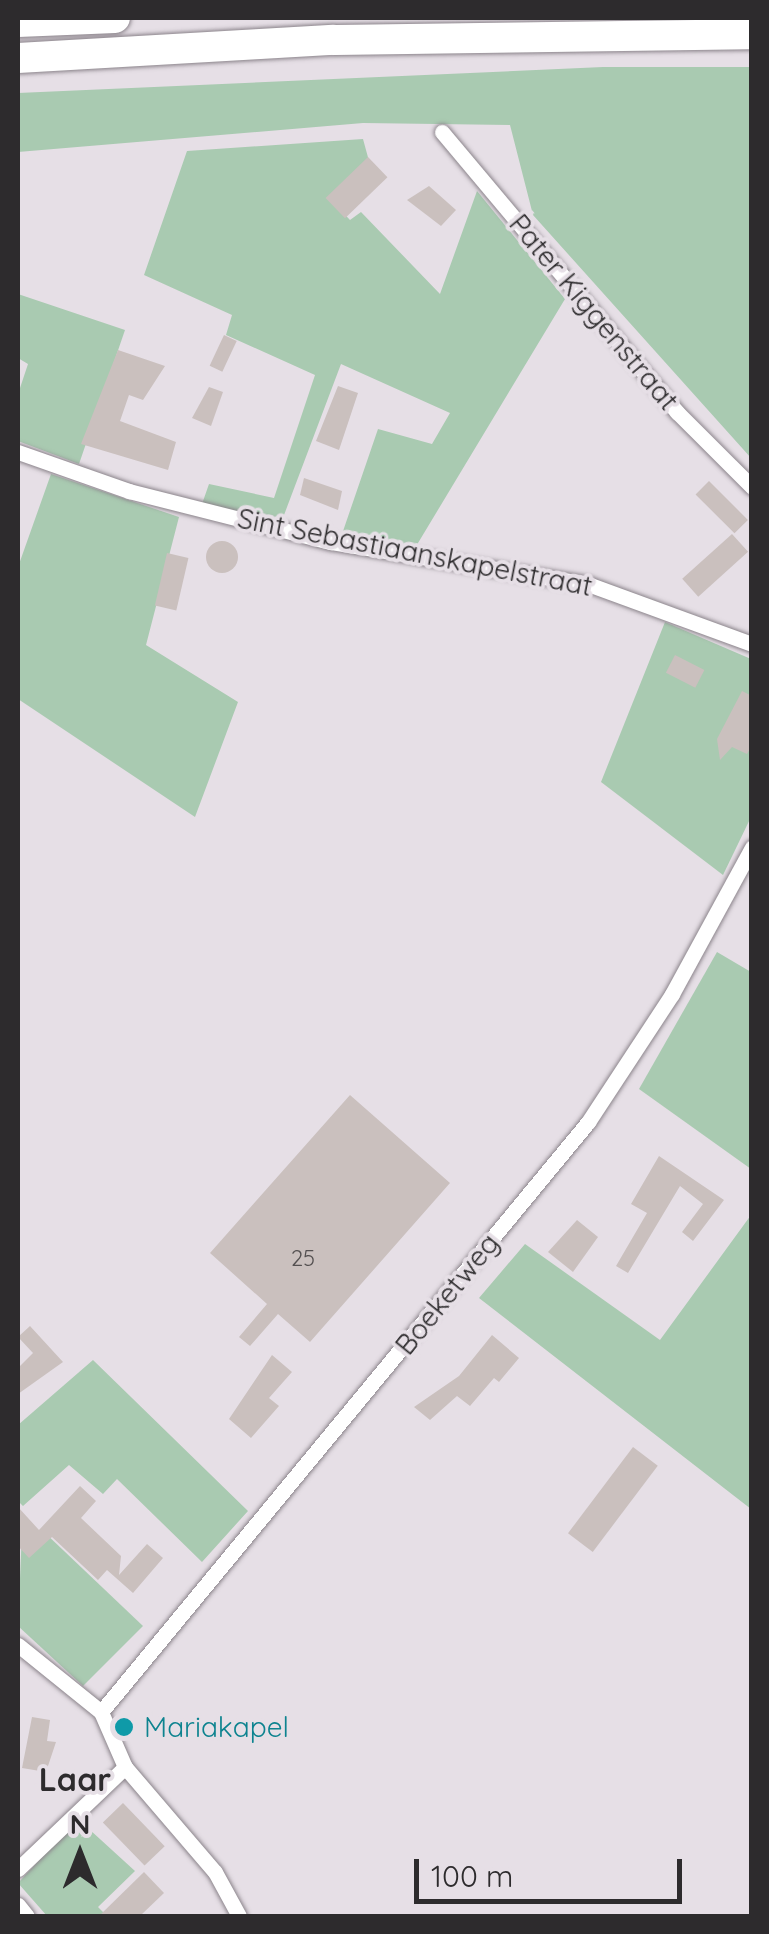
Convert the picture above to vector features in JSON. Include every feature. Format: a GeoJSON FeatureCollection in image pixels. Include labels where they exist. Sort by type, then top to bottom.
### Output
{"type":"FeatureCollection","features":[{"type":"Feature","properties":{"kind":"highway"},"geometry":{"type":"LineString","coordinates":[[18,22],[114,18]]}},
{"type":"Feature","properties":{"kind":"highway"},"geometry":{"type":"LineString","coordinates":[[18,58],[333,40],[752,34]]}},
{"type":"Feature","properties":{"kind":"street","name":"Pater Kiggenstraat"},"geometry":{"type":"LineString","coordinates":[[442,132],[677,412],[752,487]]}},
{"type":"Feature","properties":{"kind":"street","name":"Sint Sebastiaanskapelstraat"},"geometry":{"type":"LineString","coordinates":[[18,452],[129,491],[331,542],[588,584],[752,644]]}},
{"type":"Feature","properties":{"kind":"street","name":"Boeketweg"},"geometry":{"type":"LineString","coordinates":[[101,1712],[588,1122],[672,994],[752,847]]}},
{"type":"Feature","properties":{"kind":"street"},"geometry":{"type":"LineString","coordinates":[[18,1645],[101,1712],[125,1767],[215,1872],[239,1916]]}},
{"type":"Feature","properties":{"kind":"street"},"geometry":{"type":"LineString","coordinates":[[18,1869],[125,1767]]}},
{"type":"Feature","properties":{"kind":"street"},"geometry":{"type":"LineString","coordinates":[[18,1905],[28,1916]]}},
{"type":"Feature","properties":{"kind":"green space"},"geometry":{"type":"Polygon","coordinates":[[[603,67],[751,67],[751,458],[533,215],[510,125],[363,123],[18,152],[18,93],[603,67]]]}},
{"type":"Feature","properties":{"kind":"green space"},"geometry":{"type":"Polygon","coordinates":[[[363,139],[369,161],[331,200],[350,220],[361,212],[440,294],[477,191],[565,299],[415,548],[341,537],[378,429],[432,444],[450,413],[341,364],[281,523],[202,504],[209,484],[274,498],[315,375],[226,335],[232,315],[144,275],[187,151],[363,139]]]}},
{"type":"Feature","properties":{"kind":"green space"},"geometry":{"type":"Polygon","coordinates":[[[18,294],[125,330],[79,464],[18,441],[18,394],[28,364],[18,358],[18,294]]]}},
{"type":"Feature","properties":{"kind":"green space"},"geometry":{"type":"Polygon","coordinates":[[[51,474],[179,517],[146,645],[238,702],[195,817],[18,699],[18,567],[51,474]]]}},
{"type":"Feature","properties":{"kind":"green space"},"geometry":{"type":"Polygon","coordinates":[[[665,622],[751,659],[751,817],[723,875],[601,782],[665,622]]]}},
{"type":"Feature","properties":{"kind":"green space"},"geometry":{"type":"Polygon","coordinates":[[[717,952],[751,972],[751,1169],[639,1089],[717,952]]]}},
{"type":"Feature","properties":{"kind":"green space"},"geometry":{"type":"Polygon","coordinates":[[[751,1215],[751,1509],[479,1298],[525,1244],[660,1340],[751,1215]]]}},
{"type":"Feature","properties":{"kind":"green space"},"geometry":{"type":"Polygon","coordinates":[[[93,1360],[248,1511],[202,1562],[117,1479],[103,1494],[69,1465],[23,1506],[18,1501],[18,1425],[93,1360]]]}},
{"type":"Feature","properties":{"kind":"green space"},"geometry":{"type":"Polygon","coordinates":[[[22,1531],[43,1531],[143,1626],[83,1686],[18,1626],[22,1531]]]}},
{"type":"Feature","properties":{"kind":"green space"},"geometry":{"type":"Polygon","coordinates":[[[78,1819],[135,1871],[98,1907],[107,1916],[47,1916],[18,1883],[78,1819]]]}},
{"type":"Feature","properties":{"kind":"building"},"geometry":{"type":"Polygon","coordinates":[[[368,157],[387,177],[345,218],[326,198],[368,157]]]}},
{"type":"Feature","properties":{"kind":"building"},"geometry":{"type":"Polygon","coordinates":[[[429,186],[456,210],[441,226],[407,200],[429,186]]]}},
{"type":"Feature","properties":{"kind":"building"},"geometry":{"type":"Polygon","coordinates":[[[224,335],[237,341],[222,372],[210,366],[224,335]]]}},
{"type":"Feature","properties":{"kind":"building"},"geometry":{"type":"Polygon","coordinates":[[[118,350],[165,366],[143,400],[129,395],[120,421],[176,442],[168,470],[81,444],[118,350]]]}},
{"type":"Feature","properties":{"kind":"building"},"geometry":{"type":"Polygon","coordinates":[[[338,386],[358,393],[339,450],[316,441],[338,386]]]}},
{"type":"Feature","properties":{"kind":"building"},"geometry":{"type":"Polygon","coordinates":[[[209,387],[223,392],[211,426],[192,418],[209,387]]]}},
{"type":"Feature","properties":{"kind":"building"},"geometry":{"type":"Polygon","coordinates":[[[304,478],[342,491],[338,510],[300,495],[304,478]]]}},
{"type":"Feature","properties":{"kind":"building"},"geometry":{"type":"Polygon","coordinates":[[[709,481],[748,520],[734,533],[696,494],[709,481]]]}},
{"type":"Feature","properties":{"kind":"building"},"geometry":{"type":"Polygon","coordinates":[[[732,534],[748,552],[698,597],[682,579],[732,534]]]}},
{"type":"Feature","properties":{"kind":"building"},"geometry":{"type":"Polygon","coordinates":[[[222,541],[233,546],[238,557],[233,568],[222,573],[211,568],[206,557],[211,546],[222,541]]]}},
{"type":"Feature","properties":{"kind":"building"},"geometry":{"type":"Polygon","coordinates":[[[167,553],[188,558],[176,611],[155,606],[167,553]]]}},
{"type":"Feature","properties":{"kind":"building"},"geometry":{"type":"Polygon","coordinates":[[[675,655],[704,670],[695,688],[666,673],[675,655]]]}},
{"type":"Feature","properties":{"kind":"building"},"geometry":{"type":"Polygon","coordinates":[[[742,691],[752,696],[752,745],[747,754],[732,747],[720,760],[717,739],[742,691]]]}},
{"type":"Feature","properties":{"kind":"building"},"geometry":{"type":"Polygon","coordinates":[[[350,1095],[450,1183],[310,1342],[278,1314],[250,1346],[239,1337],[267,1304],[210,1253],[350,1095]]]}},
{"type":"Feature","properties":{"kind":"building"},"geometry":{"type":"Polygon","coordinates":[[[659,1156],[724,1200],[693,1241],[682,1232],[703,1204],[680,1186],[628,1273],[616,1266],[647,1213],[631,1204],[659,1156]]]}},
{"type":"Feature","properties":{"kind":"building"},"geometry":{"type":"Polygon","coordinates":[[[577,1220],[598,1237],[573,1272],[548,1252],[577,1220]]]}},
{"type":"Feature","properties":{"kind":"building"},"geometry":{"type":"Polygon","coordinates":[[[30,1326],[63,1362],[18,1394],[18,1368],[33,1353],[18,1337],[30,1326]]]}},
{"type":"Feature","properties":{"kind":"building"},"geometry":{"type":"Polygon","coordinates":[[[492,1335],[519,1358],[499,1382],[494,1378],[470,1406],[457,1396],[430,1420],[414,1407],[459,1376],[492,1335]]]}},
{"type":"Feature","properties":{"kind":"building"},"geometry":{"type":"Polygon","coordinates":[[[272,1355],[292,1372],[269,1398],[279,1406],[251,1438],[229,1419],[272,1355]]]}},
{"type":"Feature","properties":{"kind":"building"},"geometry":{"type":"Polygon","coordinates":[[[633,1447],[658,1466],[593,1552],[568,1533],[633,1447]]]}},
{"type":"Feature","properties":{"kind":"building"},"geometry":{"type":"Polygon","coordinates":[[[80,1486],[96,1501],[81,1518],[121,1556],[119,1575],[147,1544],[163,1558],[133,1593],[107,1570],[98,1580],[52,1537],[29,1558],[18,1546],[18,1507],[39,1530],[80,1486]]]}},
{"type":"Feature","properties":{"kind":"building"},"geometry":{"type":"Polygon","coordinates":[[[32,1717],[50,1720],[47,1741],[56,1742],[46,1772],[22,1768],[32,1717]]]}},
{"type":"Feature","properties":{"kind":"building"},"geometry":{"type":"Polygon","coordinates":[[[123,1803],[165,1846],[145,1866],[103,1822],[123,1803]]]}},
{"type":"Feature","properties":{"kind":"building"},"geometry":{"type":"Polygon","coordinates":[[[144,1872],[164,1893],[140,1916],[99,1916],[144,1872]]]}},
{"type":"Feature","properties":{"kind":"place","name":"Mariakapel"},"geometry":{"type":"Point","coordinates":[124,1727]}},
{"type":"Feature","properties":{"kind":"district","name":"Laar"},"geometry":{"type":"Point","coordinates":[75,1779]}}]}
